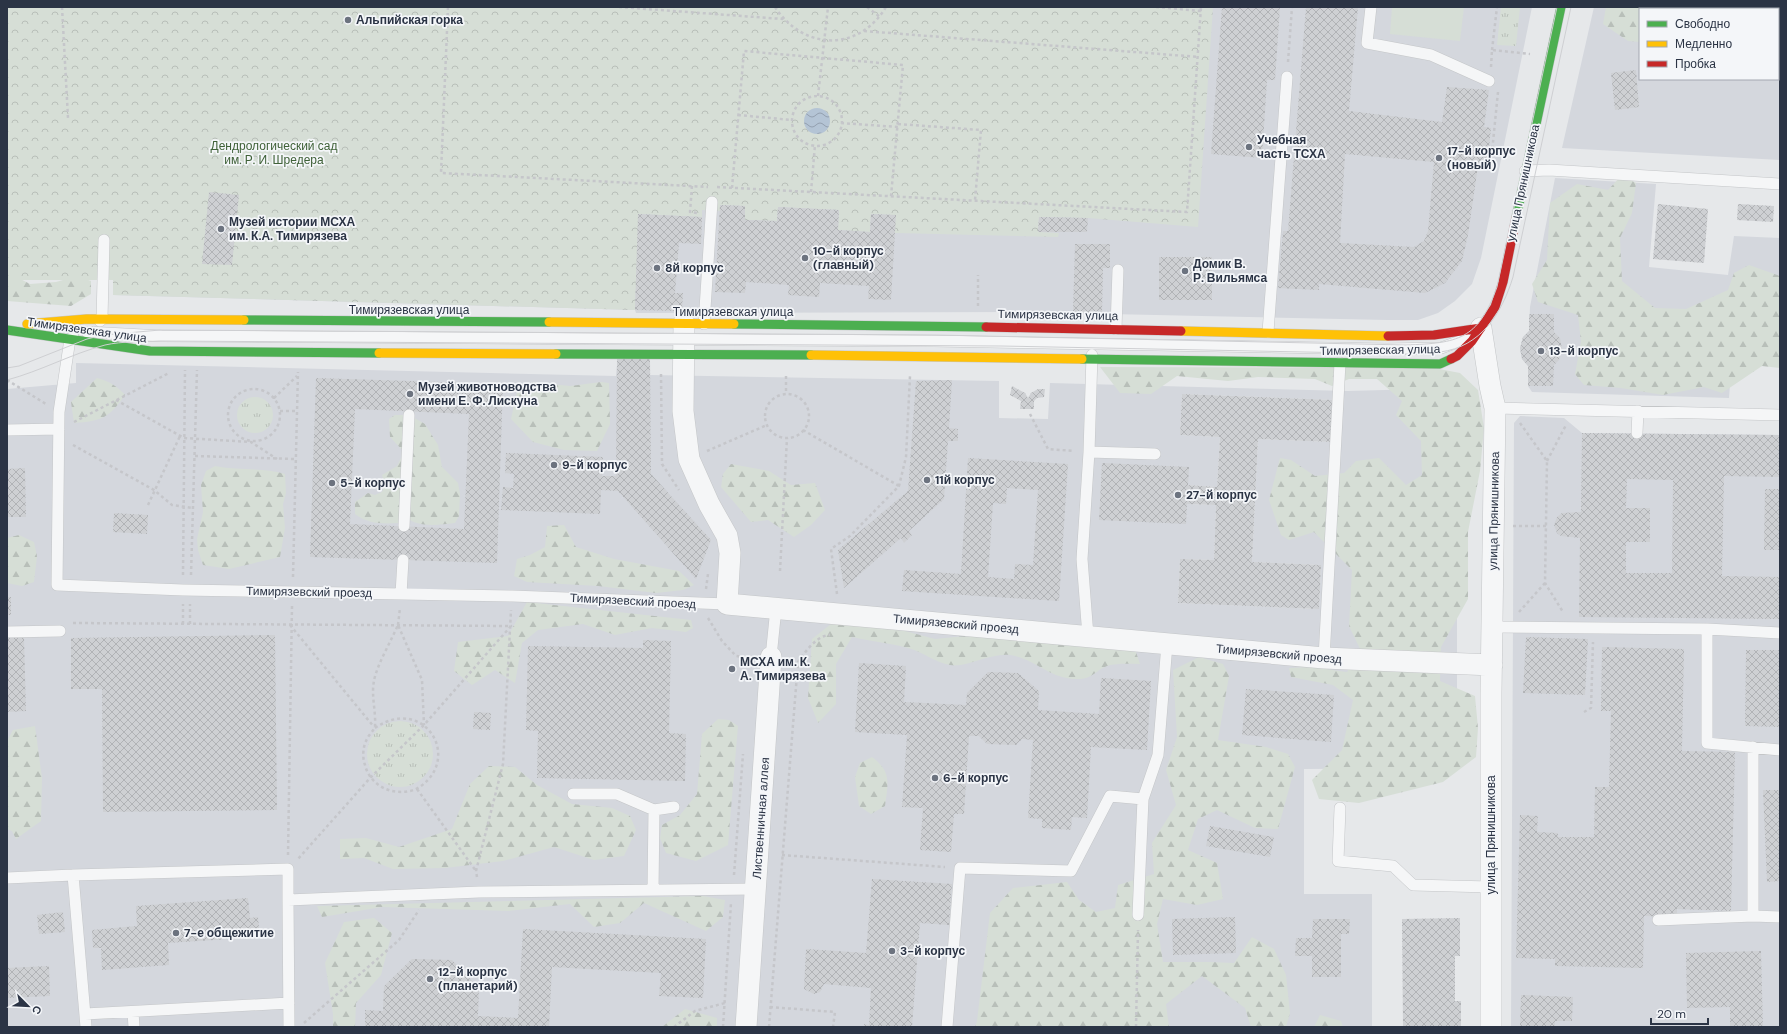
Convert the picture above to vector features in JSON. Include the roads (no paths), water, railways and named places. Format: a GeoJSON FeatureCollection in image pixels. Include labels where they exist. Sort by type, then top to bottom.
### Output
{"type":"FeatureCollection","features":[{"type":"Feature","properties":{"kind":"main road","name":"улица Прянишникова"},"geometry":{"type":"LineString","coordinates":[[1481,328],[1495,307],[1503,282],[1560,7]]}},
{"type":"Feature","properties":{"kind":"main road","name":"Тимирязевская улица"},"geometry":{"type":"LineString","coordinates":[[7,328],[102,320],[689,335],[1092,358],[1440,364],[1457,356],[1481,328]]}},
{"type":"Feature","properties":{"kind":"main road","name":"Тимирязевская улица"},"geometry":{"type":"LineString","coordinates":[[7,328],[150,351],[689,335],[1093,328],[1407,336],[1481,328]]}},
{"type":"Feature","properties":{"kind":"street","name":"улица Прянишникова"},"geometry":{"type":"LineString","coordinates":[[1481,328],[1490,386],[1502,408],[1499,627],[1492,665],[1490,886],[1491,1027]]}},
{"type":"Feature","properties":{"kind":"street"},"geometry":{"type":"LineString","coordinates":[[689,335],[683,411],[689,459],[709,504],[727,536],[730,553],[727,604]]}},
{"type":"Feature","properties":{"kind":"street","name":"Тимирязевский проезд"},"geometry":{"type":"LineString","coordinates":[[727,604],[1324,658],[1492,665]]}},
{"type":"Feature","properties":{"kind":"street","name":"Лиственничная аллея"},"geometry":{"type":"LineString","coordinates":[[746,1027],[771,657]]}},
{"type":"Feature","properties":{"kind":"lane"},"geometry":{"type":"LineString","coordinates":[[1371,7],[1367,43],[1431,54],[1489,81]]}},
{"type":"Feature","properties":{"kind":"lane"},"geometry":{"type":"LineString","coordinates":[[1268,332],[1287,77]]}},
{"type":"Feature","properties":{"kind":"lane"},"geometry":{"type":"LineString","coordinates":[[1525,171],[1549,170],[1780,184]]}},
{"type":"Feature","properties":{"kind":"lane"},"geometry":{"type":"LineString","coordinates":[[689,335],[712,202]]}},
{"type":"Feature","properties":{"kind":"lane"},"geometry":{"type":"LineString","coordinates":[[70,339],[102,320],[104,240]]}},
{"type":"Feature","properties":{"kind":"lane"},"geometry":{"type":"LineString","coordinates":[[1116,329],[1118,270]]}},
{"type":"Feature","properties":{"kind":"lane"},"geometry":{"type":"LineString","coordinates":[[7,328],[162,336],[689,335],[1379,349],[1441,348],[1466,340],[1481,328]]}},
{"type":"Feature","properties":{"kind":"lane"},"geometry":{"type":"LineString","coordinates":[[1088,636],[1082,559],[1089,452],[1093,328]]}},
{"type":"Feature","properties":{"kind":"lane","name":"Тимирязевский проезд"},"geometry":{"type":"LineString","coordinates":[[70,339],[59,412],[57,586],[512,596],[727,604]]}},
{"type":"Feature","properties":{"kind":"lane"},"geometry":{"type":"LineString","coordinates":[[1324,658],[1340,363]]}},
{"type":"Feature","properties":{"kind":"lane"},"geometry":{"type":"LineString","coordinates":[[1502,408],[1780,415]]}},
{"type":"Feature","properties":{"kind":"lane"},"geometry":{"type":"LineString","coordinates":[[1637,433],[1638,411]]}},
{"type":"Feature","properties":{"kind":"lane"},"geometry":{"type":"LineString","coordinates":[[404,526],[409,415]]}},
{"type":"Feature","properties":{"kind":"lane"},"geometry":{"type":"LineString","coordinates":[[7,430],[59,433]]}},
{"type":"Feature","properties":{"kind":"lane"},"geometry":{"type":"LineString","coordinates":[[1089,452],[1155,454]]}},
{"type":"Feature","properties":{"kind":"lane"},"geometry":{"type":"LineString","coordinates":[[401,594],[403,560]]}},
{"type":"Feature","properties":{"kind":"lane","name":"Лиственничная аллея"},"geometry":{"type":"LineString","coordinates":[[771,657],[776,608]]}},
{"type":"Feature","properties":{"kind":"lane"},"geometry":{"type":"LineString","coordinates":[[1499,627],[1707,629],[1780,633]]}},
{"type":"Feature","properties":{"kind":"lane"},"geometry":{"type":"LineString","coordinates":[[1707,629],[1707,743],[1780,750]]}},
{"type":"Feature","properties":{"kind":"lane"},"geometry":{"type":"LineString","coordinates":[[7,632],[60,632]]}},
{"type":"Feature","properties":{"kind":"lane"},"geometry":{"type":"LineString","coordinates":[[1138,915],[1143,799],[1158,756],[1167,644]]}},
{"type":"Feature","properties":{"kind":"lane"},"geometry":{"type":"LineString","coordinates":[[1753,747],[1753,916]]}},
{"type":"Feature","properties":{"kind":"lane"},"geometry":{"type":"LineString","coordinates":[[572,794],[617,794],[654,810],[674,807]]}},
{"type":"Feature","properties":{"kind":"lane"},"geometry":{"type":"LineString","coordinates":[[947,1027],[960,868],[1071,871],[1110,796],[1143,799]]}},
{"type":"Feature","properties":{"kind":"lane"},"geometry":{"type":"LineString","coordinates":[[1340,808],[1338,861],[1393,866],[1413,885],[1490,886]]}},
{"type":"Feature","properties":{"kind":"lane"},"geometry":{"type":"LineString","coordinates":[[652,890],[654,810]]}},
{"type":"Feature","properties":{"kind":"lane"},"geometry":{"type":"LineString","coordinates":[[7,878],[288,870],[289,1024]]}},
{"type":"Feature","properties":{"kind":"lane"},"geometry":{"type":"LineString","coordinates":[[73,875],[86,1027]]}},
{"type":"Feature","properties":{"kind":"lane"},"geometry":{"type":"LineString","coordinates":[[288,900],[479,892],[756,889]]}},
{"type":"Feature","properties":{"kind":"lane"},"geometry":{"type":"LineString","coordinates":[[1658,920],[1753,916],[1780,917]]}},
{"type":"Feature","properties":{"kind":"lane"},"geometry":{"type":"LineString","coordinates":[[85,1014],[289,1003]]}},
{"type":"Feature","properties":{"kind":"lane"},"geometry":{"type":"LineString","coordinates":[[133,1012],[134,1027]]}},
{"type":"Feature","properties":{"kind":"water"},"geometry":{"type":"Polygon","coordinates":[[[817,108],[826,112],[830,121],[826,130],[817,134],[808,130],[804,121],[808,112],[817,108]]]}},
{"type":"Feature","properties":{"kind":"tram line"},"geometry":{"type":"LineString","coordinates":[[7,368],[19,366],[87,339],[104,335],[160,330],[935,335],[1406,345],[1439,343],[1453,340],[1474,328],[1490,305],[1497,287],[1557,7]]}},
{"type":"Feature","properties":{"kind":"tram line"},"geometry":{"type":"LineString","coordinates":[[7,380],[105,345],[126,342],[160,341],[1001,346],[1406,354],[1432,353],[1454,349],[1478,336],[1488,326],[1503,303],[1513,277],[1571,7]]}},
{"type":"Feature","properties":{"kind":"place","name":"Альпийская горка"},"geometry":{"type":"Point","coordinates":[348,20]}},
{"type":"Feature","properties":{"kind":"place","name":"Учебная часть ТСХА"},"geometry":{"type":"Point","coordinates":[1249,147]}},
{"type":"Feature","properties":{"kind":"place","name":"17-й корпус (новый)"},"geometry":{"type":"Point","coordinates":[1439,158]}},
{"type":"Feature","properties":{"kind":"place","name":"Музей истории МСХА им. К.А. Тимирязева"},"geometry":{"type":"Point","coordinates":[221,229]}},
{"type":"Feature","properties":{"kind":"place","name":"10-й корпус (главный)"},"geometry":{"type":"Point","coordinates":[805,258]}},
{"type":"Feature","properties":{"kind":"place","name":"8й корпус"},"geometry":{"type":"Point","coordinates":[657,268]}},
{"type":"Feature","properties":{"kind":"place","name":"Домик В. Р. Вильямса"},"geometry":{"type":"Point","coordinates":[1185,271]}},
{"type":"Feature","properties":{"kind":"place","name":"13-й корпус"},"geometry":{"type":"Point","coordinates":[1541,351]}},
{"type":"Feature","properties":{"kind":"place","name":"Музей животноводства имени Е. Ф. Лискуна"},"geometry":{"type":"Point","coordinates":[410,394]}},
{"type":"Feature","properties":{"kind":"place","name":"9-й корпус"},"geometry":{"type":"Point","coordinates":[554,465]}},
{"type":"Feature","properties":{"kind":"place","name":"11й корпус"},"geometry":{"type":"Point","coordinates":[927,480]}},
{"type":"Feature","properties":{"kind":"place","name":"5-й корпус"},"geometry":{"type":"Point","coordinates":[332,483]}},
{"type":"Feature","properties":{"kind":"place","name":"27-й корпус"},"geometry":{"type":"Point","coordinates":[1178,495]}},
{"type":"Feature","properties":{"kind":"place","name":"МСХА им. К. А. Тимирязева"},"geometry":{"type":"Point","coordinates":[732,669]}},
{"type":"Feature","properties":{"kind":"place","name":"6-й корпус"},"geometry":{"type":"Point","coordinates":[935,778]}},
{"type":"Feature","properties":{"kind":"place","name":"7-е общежитие"},"geometry":{"type":"Point","coordinates":[176,933]}},
{"type":"Feature","properties":{"kind":"place","name":"3-й корпус"},"geometry":{"type":"Point","coordinates":[892,951]}},
{"type":"Feature","properties":{"kind":"place","name":"12-й корпус (планетарий)"},"geometry":{"type":"Point","coordinates":[430,979]}},
{"type":"Feature","properties":{"kind":"park label","name":"Дендрологический сад им. Р. И. Шредера"},"geometry":{"type":"Point","coordinates":[274,153]}}]}
